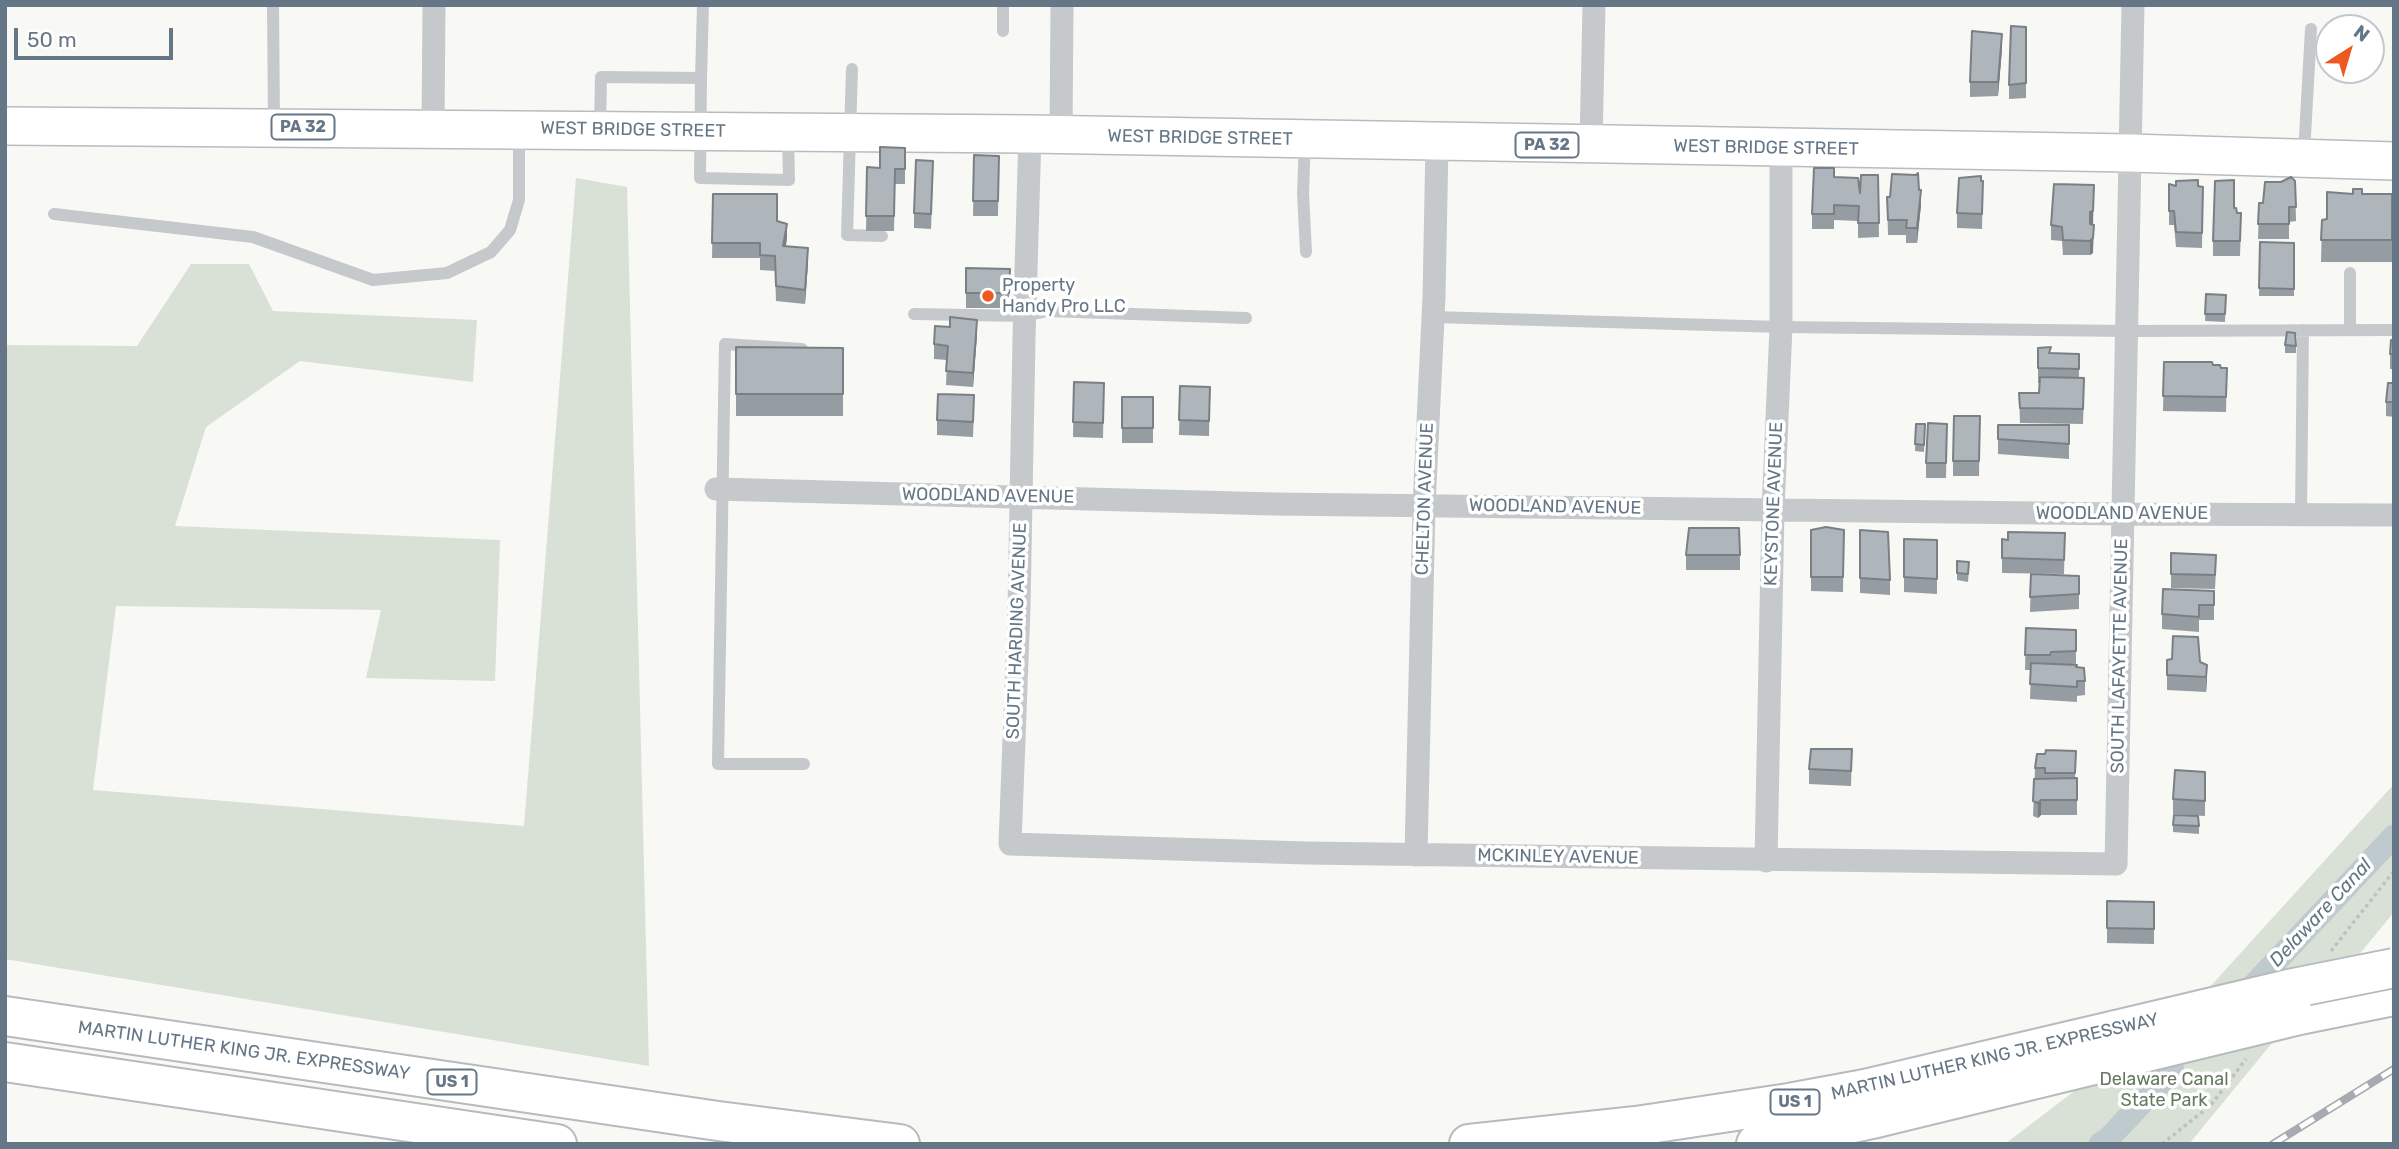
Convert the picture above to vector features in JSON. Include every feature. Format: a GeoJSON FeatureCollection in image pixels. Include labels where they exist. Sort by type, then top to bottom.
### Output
{"type":"FeatureCollection","features":[{"type":"Feature","properties":{"kind":"highway","name":"MARTIN LUTHER KING JR. EXPRESSWAY"},"geometry":{"type":"LineString","coordinates":[[1756,1144],[1872,1119],[2288,989],[2394,968]]}},
{"type":"Feature","properties":{"kind":"highway","name":"MARTIN LUTHER KING JR. EXPRESSWAY"},"geometry":{"type":"LineString","coordinates":[[1469,1144],[1636,1126],[1789,1103],[2119,1044],[2295,1016],[2394,996]]}},
{"type":"Feature","properties":{"kind":"highway","name":"MARTIN LUTHER KING JR. EXPRESSWAY"},"geometry":{"type":"LineString","coordinates":[[5,1016],[718,1122],[900,1144]]}},
{"type":"Feature","properties":{"kind":"highway"},"geometry":{"type":"LineString","coordinates":[[5,1062],[557,1144]]}},
{"type":"Feature","properties":{"kind":"main road","name":"WEST BRIDGE STREET"},"geometry":{"type":"LineString","coordinates":[[5,126],[1046,134],[1437,143],[2130,153],[2394,161]]}},
{"type":"Feature","properties":{"kind":"street"},"geometry":{"type":"LineString","coordinates":[[433,128],[434,5]]}},
{"type":"Feature","properties":{"kind":"street","name":"SOUTH HARDING AVENUE"},"geometry":{"type":"LineString","coordinates":[[1010,835],[1019,608],[1024,316],[1062,5]]}},
{"type":"Feature","properties":{"kind":"street"},"geometry":{"type":"LineString","coordinates":[[1591,145],[1594,5]]}},
{"type":"Feature","properties":{"kind":"street","name":"SOUTH LAFAYETTE AVENUE"},"geometry":{"type":"LineString","coordinates":[[2116,864],[2133,5]]}},
{"type":"Feature","properties":{"kind":"street","name":"CHELTON AVENUE"},"geometry":{"type":"LineString","coordinates":[[1416,855],[1424,506],[1433,317],[1437,143]]}},
{"type":"Feature","properties":{"kind":"street","name":"KEYSTONE AVENUE"},"geometry":{"type":"LineString","coordinates":[[1766,861],[1773,510],[1780,327],[1781,148]]}},
{"type":"Feature","properties":{"kind":"street","name":"WOODLAND AVENUE"},"geometry":{"type":"LineString","coordinates":[[720,489],[1424,506],[2394,515]]}},
{"type":"Feature","properties":{"kind":"street","name":"MCKINLEY AVENUE"},"geometry":{"type":"LineString","coordinates":[[1010,835],[1010,844],[1416,855],[2116,864]]}},
{"type":"Feature","properties":{"kind":"lane"},"geometry":{"type":"LineString","coordinates":[[273,5],[274,127]]}},
{"type":"Feature","properties":{"kind":"lane"},"geometry":{"type":"LineString","coordinates":[[702,5],[700,178],[789,180],[788,132]]}},
{"type":"Feature","properties":{"kind":"lane"},"geometry":{"type":"LineString","coordinates":[[1003,5],[1003,31]]}},
{"type":"Feature","properties":{"kind":"lane"},"geometry":{"type":"LineString","coordinates":[[2304,158],[2311,29]]}},
{"type":"Feature","properties":{"kind":"lane"},"geometry":{"type":"LineString","coordinates":[[852,69],[847,235],[882,236]]}},
{"type":"Feature","properties":{"kind":"lane"},"geometry":{"type":"LineString","coordinates":[[600,130],[601,77],[701,78]]}},
{"type":"Feature","properties":{"kind":"lane"},"geometry":{"type":"LineString","coordinates":[[54,214],[253,237],[373,280],[447,273],[491,251],[510,230],[519,200],[519,129]]}},
{"type":"Feature","properties":{"kind":"lane"},"geometry":{"type":"LineString","coordinates":[[1305,140],[1303,193],[1306,252]]}},
{"type":"Feature","properties":{"kind":"lane"},"geometry":{"type":"LineString","coordinates":[[2350,274],[2350,330]]}},
{"type":"Feature","properties":{"kind":"lane"},"geometry":{"type":"LineString","coordinates":[[914,314],[1024,316],[1048,311],[1246,318]]}},
{"type":"Feature","properties":{"kind":"lane"},"geometry":{"type":"LineString","coordinates":[[1433,317],[1780,327],[2128,331],[2394,330]]}},
{"type":"Feature","properties":{"kind":"lane"},"geometry":{"type":"LineString","coordinates":[[2301,515],[2303,330]]}},
{"type":"Feature","properties":{"kind":"lane"},"geometry":{"type":"LineString","coordinates":[[804,764],[718,764],[720,489],[725,344],[807,349]]}},
{"type":"Feature","properties":{"kind":"green space"},"geometry":{"type":"Polygon","coordinates":[[[576,178],[627,187],[649,1066],[5,959],[5,345],[137,346],[191,264],[249,264],[273,311],[477,320],[473,382],[300,361],[206,427],[175,526],[500,540],[495,681],[366,678],[381,610],[116,606],[93,790],[524,826],[576,178]]]}},
{"type":"Feature","properties":{"kind":"green space","name":"Delaware Canal State Park"},"geometry":{"type":"Polygon","coordinates":[[[2394,784],[2394,912],[2358,956],[2341,959],[2189,1144],[2005,1144],[2208,989],[2394,784]]]}},
{"type":"Feature","properties":{"kind":"building"},"geometry":{"type":"Polygon","coordinates":[[[2011,26],[2026,27],[2026,83],[2009,85],[2011,26]]]}},
{"type":"Feature","properties":{"kind":"building"},"geometry":{"type":"Polygon","coordinates":[[[1972,31],[2002,34],[1998,82],[1970,82],[1972,31]]]}},
{"type":"Feature","properties":{"kind":"building"},"geometry":{"type":"Polygon","coordinates":[[[880,147],[905,148],[905,169],[895,169],[894,216],[866,216],[867,167],[880,168],[880,147]]]}},
{"type":"Feature","properties":{"kind":"building"},"geometry":{"type":"Polygon","coordinates":[[[974,155],[999,156],[998,201],[973,201],[974,155]]]}},
{"type":"Feature","properties":{"kind":"building"},"geometry":{"type":"Polygon","coordinates":[[[916,160],[933,161],[931,214],[914,213],[916,160]]]}},
{"type":"Feature","properties":{"kind":"building"},"geometry":{"type":"Polygon","coordinates":[[[1814,168],[1834,168],[1834,177],[1858,178],[1860,193],[1861,175],[1878,175],[1879,223],[1858,223],[1859,206],[1834,205],[1834,214],[1812,214],[1814,168]]]}},
{"type":"Feature","properties":{"kind":"building"},"geometry":{"type":"Polygon","coordinates":[[[1918,173],[1921,190],[1917,228],[1906,228],[1907,220],[1888,220],[1887,197],[1890,197],[1892,174],[1918,173]]]}},
{"type":"Feature","properties":{"kind":"building"},"geometry":{"type":"Polygon","coordinates":[[[1981,176],[1982,214],[1957,213],[1959,178],[1981,176]]]}},
{"type":"Feature","properties":{"kind":"building"},"geometry":{"type":"Polygon","coordinates":[[[2291,177],[2295,181],[2296,207],[2289,207],[2289,224],[2258,224],[2259,203],[2263,203],[2265,182],[2281,182],[2291,177]]]}},
{"type":"Feature","properties":{"kind":"building"},"geometry":{"type":"Polygon","coordinates":[[[2198,180],[2198,186],[2203,187],[2202,233],[2176,232],[2174,211],[2169,211],[2169,184],[2176,186],[2176,181],[2198,180]]]}},
{"type":"Feature","properties":{"kind":"building"},"geometry":{"type":"Polygon","coordinates":[[[2234,180],[2234,208],[2237,213],[2241,213],[2240,241],[2213,241],[2215,181],[2234,180]]]}},
{"type":"Feature","properties":{"kind":"building"},"geometry":{"type":"Polygon","coordinates":[[[2054,184],[2094,185],[2090,224],[2094,225],[2093,238],[2090,241],[2063,240],[2062,227],[2051,225],[2054,184]]]}},
{"type":"Feature","properties":{"kind":"building"},"geometry":{"type":"Polygon","coordinates":[[[2353,189],[2362,189],[2362,194],[2392,194],[2392,240],[2321,240],[2322,220],[2327,219],[2327,192],[2353,194],[2353,189]]]}},
{"type":"Feature","properties":{"kind":"building"},"geometry":{"type":"Polygon","coordinates":[[[713,194],[777,194],[777,221],[787,224],[783,246],[808,248],[805,290],[776,286],[775,256],[760,255],[760,243],[712,243],[713,194]]]}},
{"type":"Feature","properties":{"kind":"building"},"geometry":{"type":"Polygon","coordinates":[[[2260,242],[2294,243],[2294,289],[2259,288],[2260,242]]]}},
{"type":"Feature","properties":{"kind":"building"},"geometry":{"type":"Polygon","coordinates":[[[966,268],[1010,269],[1009,293],[966,293],[966,268]]]}},
{"type":"Feature","properties":{"kind":"building"},"geometry":{"type":"Polygon","coordinates":[[[2206,294],[2226,295],[2225,314],[2205,314],[2206,294]]]}},
{"type":"Feature","properties":{"kind":"building"},"geometry":{"type":"Polygon","coordinates":[[[950,317],[977,320],[973,373],[946,371],[948,346],[934,344],[935,326],[950,327],[950,317]]]}},
{"type":"Feature","properties":{"kind":"building"},"geometry":{"type":"Polygon","coordinates":[[[2287,332],[2295,333],[2296,346],[2285,345],[2287,332]]]}},
{"type":"Feature","properties":{"kind":"building"},"geometry":{"type":"Polygon","coordinates":[[[2391,340],[2394,340],[2394,354],[2390,354],[2391,340]]]}},
{"type":"Feature","properties":{"kind":"building"},"geometry":{"type":"Polygon","coordinates":[[[736,347],[843,348],[843,394],[736,394],[736,347]]]}},
{"type":"Feature","properties":{"kind":"building"},"geometry":{"type":"Polygon","coordinates":[[[2051,347],[2049,353],[2079,354],[2079,369],[2038,368],[2038,348],[2051,347]]]}},
{"type":"Feature","properties":{"kind":"building"},"geometry":{"type":"Polygon","coordinates":[[[2164,362],[2212,362],[2213,365],[2227,368],[2226,397],[2163,396],[2164,362]]]}},
{"type":"Feature","properties":{"kind":"building"},"geometry":{"type":"Polygon","coordinates":[[[2040,377],[2084,378],[2083,409],[2020,408],[2019,393],[2039,393],[2040,377]]]}},
{"type":"Feature","properties":{"kind":"building"},"geometry":{"type":"Polygon","coordinates":[[[1074,382],[1104,383],[1103,423],[1073,422],[1074,382]]]}},
{"type":"Feature","properties":{"kind":"building"},"geometry":{"type":"Polygon","coordinates":[[[2388,383],[2394,383],[2394,402],[2386,402],[2388,383]]]}},
{"type":"Feature","properties":{"kind":"building"},"geometry":{"type":"Polygon","coordinates":[[[1180,386],[1210,387],[1209,421],[1179,420],[1180,386]]]}},
{"type":"Feature","properties":{"kind":"building"},"geometry":{"type":"Polygon","coordinates":[[[938,394],[974,395],[973,422],[937,420],[938,394]]]}},
{"type":"Feature","properties":{"kind":"building"},"geometry":{"type":"Polygon","coordinates":[[[1122,397],[1153,397],[1153,428],[1122,428],[1122,397]]]}},
{"type":"Feature","properties":{"kind":"building"},"geometry":{"type":"Polygon","coordinates":[[[1954,416],[1980,416],[1979,461],[1953,461],[1954,416]]]}},
{"type":"Feature","properties":{"kind":"building"},"geometry":{"type":"Polygon","coordinates":[[[1928,423],[1947,424],[1946,463],[1926,463],[1928,423]]]}},
{"type":"Feature","properties":{"kind":"building"},"geometry":{"type":"Polygon","coordinates":[[[1916,424],[1925,424],[1924,445],[1915,444],[1916,424]]]}},
{"type":"Feature","properties":{"kind":"building"},"geometry":{"type":"Polygon","coordinates":[[[1998,425],[2069,425],[2069,444],[1998,439],[1998,425]]]}},
{"type":"Feature","properties":{"kind":"building"},"geometry":{"type":"Polygon","coordinates":[[[1826,527],[1844,530],[1843,577],[1811,577],[1811,530],[1826,527]]]}},
{"type":"Feature","properties":{"kind":"building"},"geometry":{"type":"Polygon","coordinates":[[[1689,528],[1739,528],[1740,555],[1686,555],[1689,528]]]}},
{"type":"Feature","properties":{"kind":"building"},"geometry":{"type":"Polygon","coordinates":[[[1860,530],[1888,532],[1890,580],[1860,578],[1860,530]]]}},
{"type":"Feature","properties":{"kind":"building"},"geometry":{"type":"Polygon","coordinates":[[[2008,532],[2065,533],[2064,560],[2002,558],[2002,539],[2008,540],[2008,532]]]}},
{"type":"Feature","properties":{"kind":"building"},"geometry":{"type":"Polygon","coordinates":[[[1904,539],[1937,540],[1937,579],[1904,577],[1904,539]]]}},
{"type":"Feature","properties":{"kind":"building"},"geometry":{"type":"Polygon","coordinates":[[[2171,553],[2216,555],[2215,575],[2171,574],[2171,553]]]}},
{"type":"Feature","properties":{"kind":"building"},"geometry":{"type":"Polygon","coordinates":[[[1957,561],[1969,562],[1968,574],[1957,573],[1957,561]]]}},
{"type":"Feature","properties":{"kind":"building"},"geometry":{"type":"Polygon","coordinates":[[[2031,574],[2079,576],[2079,594],[2030,597],[2031,574]]]}},
{"type":"Feature","properties":{"kind":"building"},"geometry":{"type":"Polygon","coordinates":[[[2163,589],[2214,591],[2214,605],[2199,605],[2199,617],[2162,614],[2163,589]]]}},
{"type":"Feature","properties":{"kind":"building"},"geometry":{"type":"Polygon","coordinates":[[[2026,628],[2076,630],[2076,651],[2025,655],[2026,628]]]}},
{"type":"Feature","properties":{"kind":"building"},"geometry":{"type":"Polygon","coordinates":[[[2173,636],[2198,637],[2200,662],[2207,665],[2206,677],[2167,675],[2167,660],[2172,659],[2173,636]]]}},
{"type":"Feature","properties":{"kind":"building"},"geometry":{"type":"Polygon","coordinates":[[[2031,663],[2077,665],[2076,667],[2084,668],[2085,681],[2077,681],[2077,687],[2030,684],[2031,663]]]}},
{"type":"Feature","properties":{"kind":"building"},"geometry":{"type":"Polygon","coordinates":[[[1811,749],[1852,749],[1851,771],[1809,769],[1811,749]]]}},
{"type":"Feature","properties":{"kind":"building"},"geometry":{"type":"Polygon","coordinates":[[[2046,750],[2076,751],[2075,773],[2045,773],[2045,768],[2035,768],[2037,754],[2045,754],[2046,750]]]}},
{"type":"Feature","properties":{"kind":"building"},"geometry":{"type":"Polygon","coordinates":[[[2175,770],[2205,772],[2205,801],[2173,799],[2175,770]]]}},
{"type":"Feature","properties":{"kind":"building"},"geometry":{"type":"Polygon","coordinates":[[[2077,778],[2077,800],[2041,800],[2038,803],[2033,801],[2034,779],[2077,778]]]}},
{"type":"Feature","properties":{"kind":"building"},"geometry":{"type":"Polygon","coordinates":[[[2174,815],[2198,816],[2199,826],[2173,825],[2174,815]]]}},
{"type":"Feature","properties":{"kind":"building"},"geometry":{"type":"Polygon","coordinates":[[[2107,901],[2154,902],[2154,929],[2107,928],[2107,901]]]}},
{"type":"Feature","properties":{"kind":"waterway","name":"Delaware Canal"},"geometry":{"type":"LineString","coordinates":[[2249,990],[2394,836]]}},
{"type":"Feature","properties":{"kind":"waterway","name":"Delaware Canal"},"geometry":{"type":"LineString","coordinates":[[2100,1144],[2108,1139],[2173,1070]]}},
{"type":"Feature","properties":{"kind":"railway"},"geometry":{"type":"LineString","coordinates":[[2273,1144],[2394,1069]]}},
{"type":"Feature","properties":{"kind":"place","name":"Property Handy Pro LLC"},"geometry":{"type":"Point","coordinates":[988,296]}}]}
